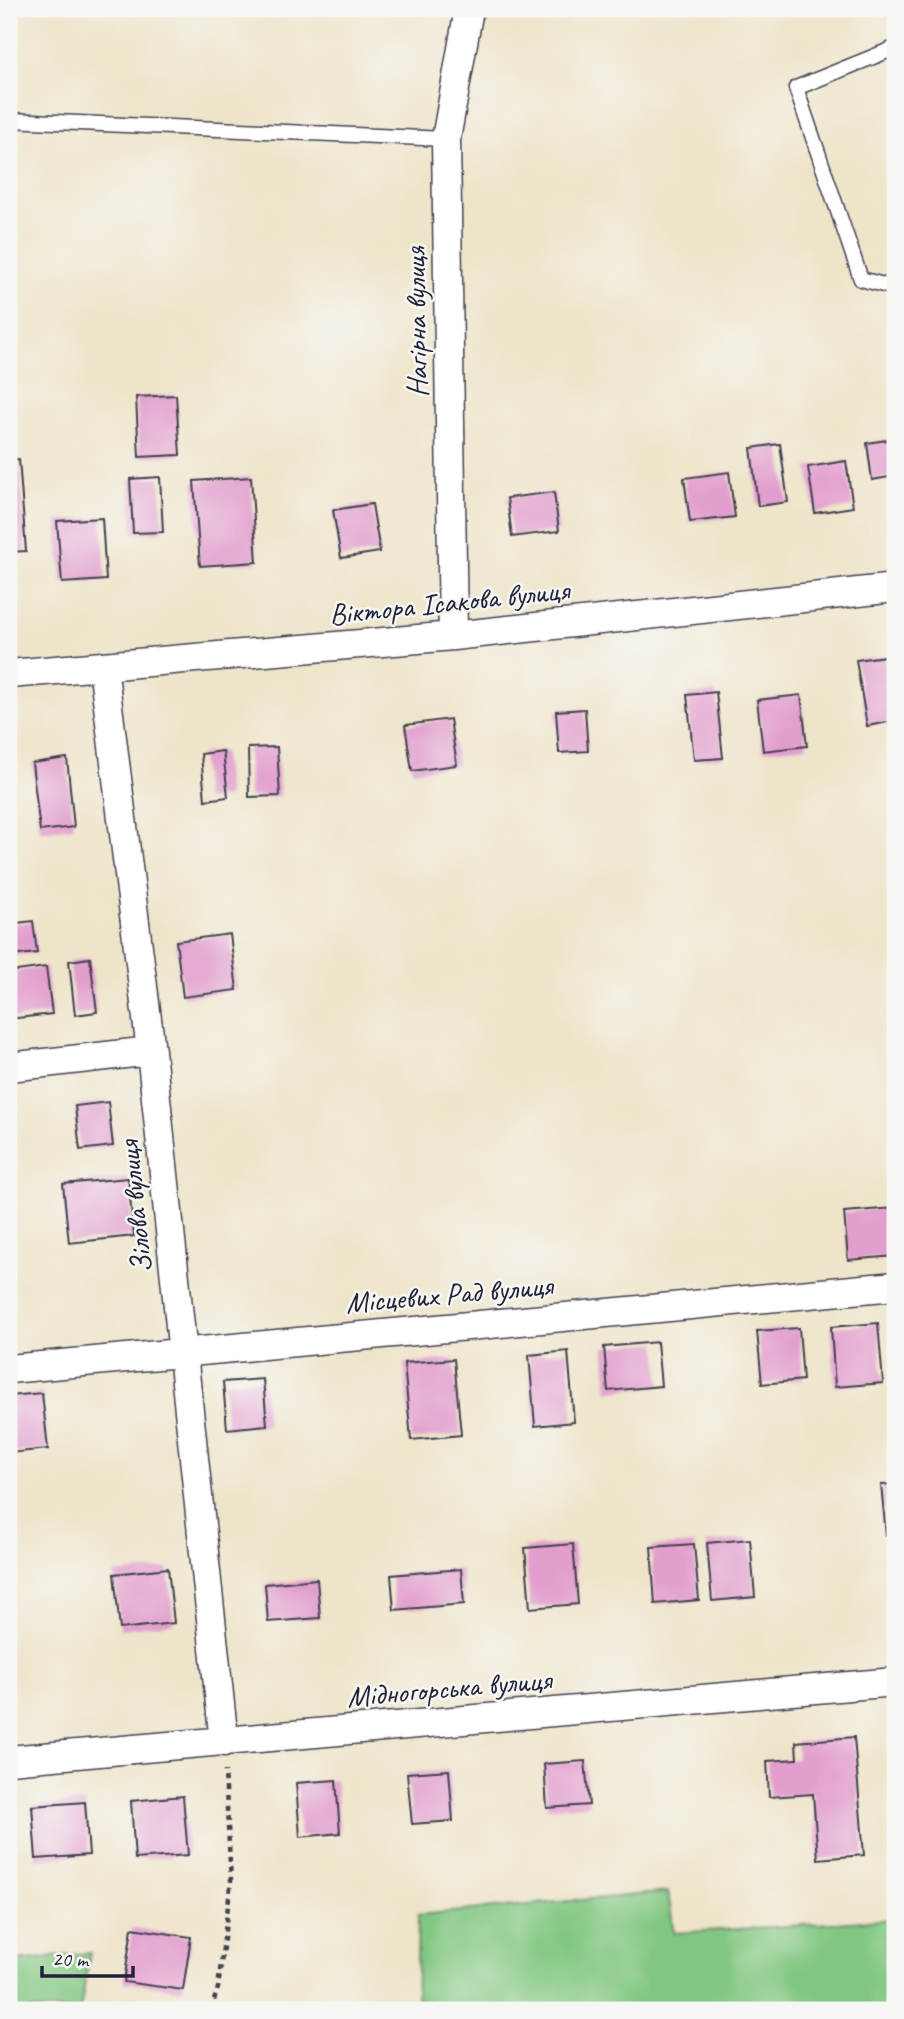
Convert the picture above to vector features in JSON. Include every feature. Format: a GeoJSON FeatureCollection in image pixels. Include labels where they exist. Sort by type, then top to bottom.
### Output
{"type":"FeatureCollection","features":[{"type":"Feature","properties":{"kind":"street","name":"Нагірна вулиця"},"geometry":{"type":"LineString","coordinates":[[453,636],[446,139],[469,9]]}},
{"type":"Feature","properties":{"kind":"street","name":"Віктора Ісакова вулиця"},"geometry":{"type":"LineString","coordinates":[[9,674],[453,636],[895,588]]}},
{"type":"Feature","properties":{"kind":"street","name":"Зілова вулиця"},"geometry":{"type":"LineString","coordinates":[[103,666],[151,1051],[224,1742]]}},
{"type":"Feature","properties":{"kind":"street"},"geometry":{"type":"LineString","coordinates":[[9,1067],[151,1051]]}},
{"type":"Feature","properties":{"kind":"street","name":"Місцевих Рад вулиця"},"geometry":{"type":"LineString","coordinates":[[9,1369],[895,1286]]}},
{"type":"Feature","properties":{"kind":"street","name":"Мідногорська вулиця"},"geometry":{"type":"LineString","coordinates":[[9,1760],[895,1682]]}},
{"type":"Feature","properties":{"kind":"lane"},"geometry":{"type":"LineString","coordinates":[[895,48],[796,88],[860,279],[895,288]]}},
{"type":"Feature","properties":{"kind":"lane"},"geometry":{"type":"LineString","coordinates":[[9,120],[446,139]]}},
{"type":"Feature","properties":{"kind":"path"},"geometry":{"type":"LineString","coordinates":[[211,2010],[218,1988],[231,1881],[224,1742]]}},
{"type":"Feature","properties":{"kind":"green space"},"geometry":{"type":"Polygon","coordinates":[[[668,1892],[674,1933],[895,1919],[895,2010],[416,2010],[418,1915],[668,1892]]]}},
{"type":"Feature","properties":{"kind":"green space"},"geometry":{"type":"Polygon","coordinates":[[[90,1953],[80,2010],[9,2010],[9,1962],[90,1953]]]}},
{"type":"Feature","properties":{"kind":"building"},"geometry":{"type":"Polygon","coordinates":[[[176,395],[180,455],[139,457],[136,397],[176,395]]]}},
{"type":"Feature","properties":{"kind":"building"},"geometry":{"type":"Polygon","coordinates":[[[893,439],[895,476],[872,480],[867,443],[893,439]]]}},
{"type":"Feature","properties":{"kind":"building"},"geometry":{"type":"Polygon","coordinates":[[[780,444],[788,502],[758,506],[751,448],[780,444]]]}},
{"type":"Feature","properties":{"kind":"building"},"geometry":{"type":"Polygon","coordinates":[[[19,459],[26,551],[9,552],[9,460],[19,459]]]}},
{"type":"Feature","properties":{"kind":"building"},"geometry":{"type":"Polygon","coordinates":[[[846,461],[853,507],[815,513],[808,467],[846,461]]]}},
{"type":"Feature","properties":{"kind":"building"},"geometry":{"type":"Polygon","coordinates":[[[729,472],[735,517],[690,522],[684,478],[729,472]]]}},
{"type":"Feature","properties":{"kind":"building"},"geometry":{"type":"Polygon","coordinates":[[[160,477],[163,532],[133,533],[130,479],[160,477]]]}},
{"type":"Feature","properties":{"kind":"building"},"geometry":{"type":"Polygon","coordinates":[[[251,477],[257,562],[200,566],[194,481],[251,477]]]}},
{"type":"Feature","properties":{"kind":"building"},"geometry":{"type":"Polygon","coordinates":[[[554,492],[559,531],[512,537],[507,498],[554,492]]]}},
{"type":"Feature","properties":{"kind":"building"},"geometry":{"type":"Polygon","coordinates":[[[372,504],[380,552],[341,558],[333,510],[372,504]]]}},
{"type":"Feature","properties":{"kind":"building"},"geometry":{"type":"Polygon","coordinates":[[[102,518],[106,580],[62,583],[57,521],[102,518]]]}},
{"type":"Feature","properties":{"kind":"building"},"geometry":{"type":"Polygon","coordinates":[[[885,656],[888,678],[895,677],[895,699],[891,700],[894,721],[867,726],[856,660],[885,656]]]}},
{"type":"Feature","properties":{"kind":"building"},"geometry":{"type":"Polygon","coordinates":[[[716,692],[723,758],[694,760],[687,695],[716,692]]]}},
{"type":"Feature","properties":{"kind":"building"},"geometry":{"type":"Polygon","coordinates":[[[801,695],[807,746],[763,751],[757,700],[801,695]]]}},
{"type":"Feature","properties":{"kind":"building"},"geometry":{"type":"Polygon","coordinates":[[[585,709],[588,751],[559,753],[556,711],[585,709]]]}},
{"type":"Feature","properties":{"kind":"building"},"geometry":{"type":"Polygon","coordinates":[[[450,719],[457,765],[412,771],[405,725],[450,719]]]}},
{"type":"Feature","properties":{"kind":"building"},"geometry":{"type":"Polygon","coordinates":[[[277,747],[280,796],[249,797],[248,748],[277,747]]]}},
{"type":"Feature","properties":{"kind":"building"},"geometry":{"type":"Polygon","coordinates":[[[223,751],[228,797],[205,800],[201,754],[223,751]]]}},
{"type":"Feature","properties":{"kind":"building"},"geometry":{"type":"Polygon","coordinates":[[[67,758],[74,827],[40,831],[32,763],[67,758]]]}},
{"type":"Feature","properties":{"kind":"building"},"geometry":{"type":"Polygon","coordinates":[[[33,921],[37,953],[9,956],[9,924],[33,921]]]}},
{"type":"Feature","properties":{"kind":"building"},"geometry":{"type":"Polygon","coordinates":[[[230,934],[237,990],[183,997],[176,941],[230,934]]]}},
{"type":"Feature","properties":{"kind":"building"},"geometry":{"type":"Polygon","coordinates":[[[90,958],[97,1012],[75,1015],[69,961],[90,958]]]}},
{"type":"Feature","properties":{"kind":"building"},"geometry":{"type":"Polygon","coordinates":[[[46,967],[52,1014],[9,1019],[9,972],[46,967]]]}},
{"type":"Feature","properties":{"kind":"building"},"geometry":{"type":"Polygon","coordinates":[[[108,1102],[113,1146],[80,1150],[75,1106],[108,1102]]]}},
{"type":"Feature","properties":{"kind":"building"},"geometry":{"type":"Polygon","coordinates":[[[128,1178],[134,1236],[69,1243],[63,1184],[128,1178]]]}},
{"type":"Feature","properties":{"kind":"building"},"geometry":{"type":"Polygon","coordinates":[[[895,1208],[895,1256],[848,1260],[844,1212],[895,1208]]]}},
{"type":"Feature","properties":{"kind":"building"},"geometry":{"type":"Polygon","coordinates":[[[878,1323],[883,1383],[835,1387],[831,1327],[878,1323]]]}},
{"type":"Feature","properties":{"kind":"building"},"geometry":{"type":"Polygon","coordinates":[[[799,1328],[803,1380],[762,1384],[757,1331],[799,1328]]]}},
{"type":"Feature","properties":{"kind":"building"},"geometry":{"type":"Polygon","coordinates":[[[657,1342],[661,1386],[608,1391],[604,1347],[657,1342]]]}},
{"type":"Feature","properties":{"kind":"building"},"geometry":{"type":"Polygon","coordinates":[[[568,1351],[574,1422],[535,1426],[529,1355],[568,1351]]]}},
{"type":"Feature","properties":{"kind":"building"},"geometry":{"type":"Polygon","coordinates":[[[454,1359],[461,1435],[411,1440],[404,1363],[454,1359]]]}},
{"type":"Feature","properties":{"kind":"building"},"geometry":{"type":"Polygon","coordinates":[[[263,1379],[267,1425],[227,1429],[223,1382],[263,1379]]]}},
{"type":"Feature","properties":{"kind":"building"},"geometry":{"type":"Polygon","coordinates":[[[42,1393],[48,1449],[9,1453],[9,1396],[42,1393]]]}},
{"type":"Feature","properties":{"kind":"building"},"geometry":{"type":"Polygon","coordinates":[[[895,1484],[895,1534],[886,1535],[881,1485],[895,1484]]]}},
{"type":"Feature","properties":{"kind":"building"},"geometry":{"type":"Polygon","coordinates":[[[750,1539],[755,1597],[712,1601],[707,1543],[750,1539]]]}},
{"type":"Feature","properties":{"kind":"building"},"geometry":{"type":"Polygon","coordinates":[[[573,1544],[578,1604],[530,1608],[525,1548],[573,1544]]]}},
{"type":"Feature","properties":{"kind":"building"},"geometry":{"type":"Polygon","coordinates":[[[694,1544],[699,1600],[655,1604],[651,1547],[694,1544]]]}},
{"type":"Feature","properties":{"kind":"building"},"geometry":{"type":"Polygon","coordinates":[[[168,1568],[174,1623],[120,1629],[114,1574],[168,1568]]]}},
{"type":"Feature","properties":{"kind":"building"},"geometry":{"type":"Polygon","coordinates":[[[461,1569],[464,1604],[394,1610],[391,1575],[461,1569]]]}},
{"type":"Feature","properties":{"kind":"building"},"geometry":{"type":"Polygon","coordinates":[[[317,1579],[320,1618],[268,1622],[265,1584],[317,1579]]]}},
{"type":"Feature","properties":{"kind":"building"},"geometry":{"type":"Polygon","coordinates":[[[854,1737],[864,1855],[818,1859],[813,1794],[769,1797],[767,1761],[797,1759],[796,1742],[854,1737]]]}},
{"type":"Feature","properties":{"kind":"building"},"geometry":{"type":"Polygon","coordinates":[[[585,1761],[589,1805],[547,1808],[544,1764],[585,1761]]]}},
{"type":"Feature","properties":{"kind":"building"},"geometry":{"type":"Polygon","coordinates":[[[449,1770],[453,1821],[412,1824],[407,1773],[449,1770]]]}},
{"type":"Feature","properties":{"kind":"building"},"geometry":{"type":"Polygon","coordinates":[[[336,1780],[340,1833],[300,1837],[296,1783],[336,1780]]]}},
{"type":"Feature","properties":{"kind":"building"},"geometry":{"type":"Polygon","coordinates":[[[183,1796],[188,1855],[135,1859],[131,1801],[183,1796]]]}},
{"type":"Feature","properties":{"kind":"building"},"geometry":{"type":"Polygon","coordinates":[[[85,1802],[89,1855],[36,1859],[32,1806],[85,1802]]]}},
{"type":"Feature","properties":{"kind":"building"},"geometry":{"type":"Polygon","coordinates":[[[132,1928],[191,1937],[183,1990],[124,1982],[132,1928]]]}}]}
